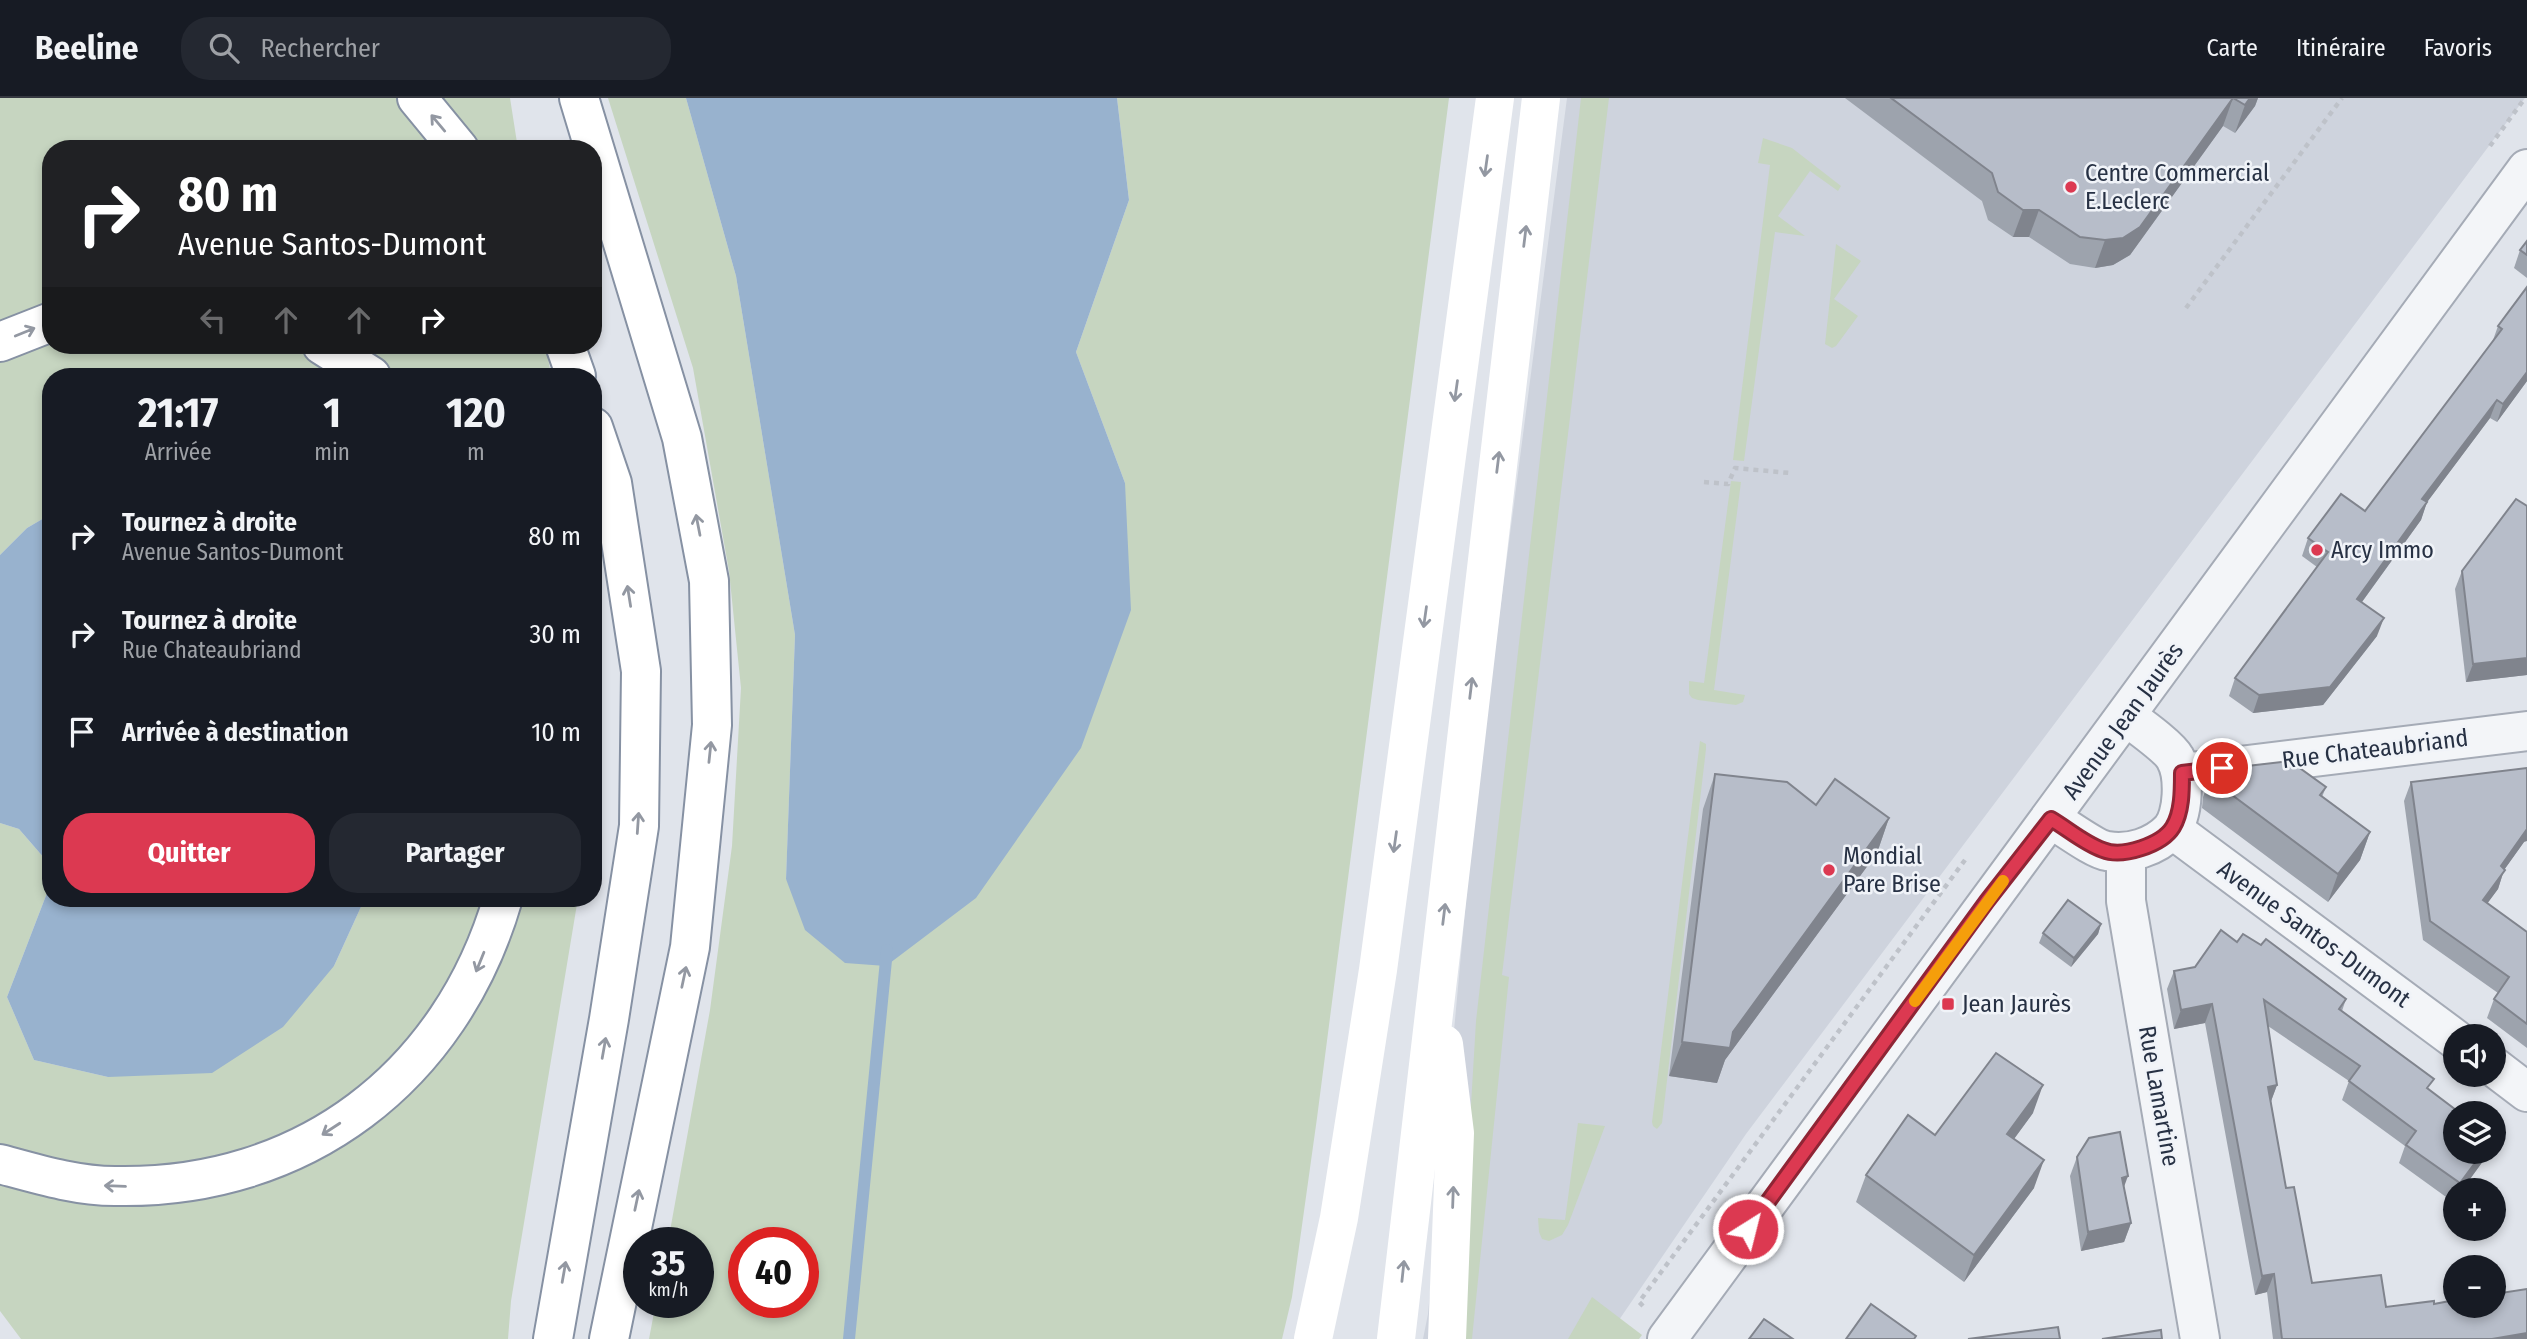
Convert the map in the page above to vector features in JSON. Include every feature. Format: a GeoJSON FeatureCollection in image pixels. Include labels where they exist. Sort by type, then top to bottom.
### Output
{"type":"FeatureCollection","features":[{"type":"Feature","properties":{"kind":"main road"},"geometry":{"type":"LineString","coordinates":[[416,98],[452,140]]}},
{"type":"Feature","properties":{"kind":"main road"},"geometry":{"type":"LineString","coordinates":[[579,98],[592,140]]}},
{"type":"Feature","properties":{"kind":"main road"},"geometry":{"type":"LineString","coordinates":[[1312,1339],[1339,1219],[1378,970],[1495,98]]}},
{"type":"Feature","properties":{"kind":"main road"},"geometry":{"type":"LineString","coordinates":[[1396,1339],[1541,98]]}},
{"type":"Feature","properties":{"kind":"main road"},"geometry":{"type":"LineString","coordinates":[[602,174],[682,438],[709,582],[712,725],[690,947],[609,1339]]}},
{"type":"Feature","properties":{"kind":"main road"},"geometry":{"type":"LineString","coordinates":[[0,342],[42,326]]}},
{"type":"Feature","properties":{"kind":"main road"},"geometry":{"type":"LineString","coordinates":[[336,354],[358,368]]}},
{"type":"Feature","properties":{"kind":"main road"},"geometry":{"type":"LineString","coordinates":[[553,1339],[609,1019],[639,826],[640,671],[612,483],[602,454]]}},
{"type":"Feature","properties":{"kind":"main road"},"geometry":{"type":"LineString","coordinates":[[0,1164],[53,1178],[113,1186],[165,1185],[219,1177],[273,1159],[315,1140],[378,1097],[412,1066],[447,1021],[474,976],[500,907]]}},
{"type":"Feature","properties":{"kind":"main road"},"geometry":{"type":"LineString","coordinates":[[1436,982],[1455,1133],[1447,1339]]}},
{"type":"Feature","properties":{"kind":"street","name":"Avenue Jean Jaurès"},"geometry":{"type":"LineString","coordinates":[[1667,1339],[2527,169]]}},
{"type":"Feature","properties":{"kind":"street"},"geometry":{"type":"LineString","coordinates":[[2051,819],[2105,851],[2126,852],[2148,847],[2172,829],[2182,799],[2182,773],[2174,755],[2126,716]]}},
{"type":"Feature","properties":{"kind":"street","name":"Rue Chateaubriand"},"geometry":{"type":"LineString","coordinates":[[2182,773],[2527,731]]}},
{"type":"Feature","properties":{"kind":"street","name":"Avenue Santos-Dumont"},"geometry":{"type":"LineString","coordinates":[[2172,829],[2443,1030]]}},
{"type":"Feature","properties":{"kind":"street","name":"Rue Lamartine"},"geometry":{"type":"LineString","coordinates":[[2126,852],[2126,901],[2200,1339]]}},
{"type":"Feature","properties":{"kind":"street"},"geometry":{"type":"LineString","coordinates":[[2506,1076],[2527,1092]]}},
{"type":"Feature","properties":{"kind":"path"},"geometry":{"type":"LineString","coordinates":[[2186,308],[2342,98]]}},
{"type":"Feature","properties":{"kind":"path"},"geometry":{"type":"LineString","coordinates":[[1704,481],[1728,484],[1735,468],[1790,473]]}},
{"type":"Feature","properties":{"kind":"shaded area"},"geometry":{"type":"Polygon","coordinates":[[[1567,98],[2525,98],[1746,1134],[1606,1339],[1423,1339],[1428,1314],[1475,802],[1567,98]]]}},
{"type":"Feature","properties":{"kind":"green space"},"geometry":{"type":"Polygon","coordinates":[[[0,98],[510,98],[517,140],[42,140],[42,354],[547,354],[550,368],[42,368],[42,519],[27,528],[0,555],[0,98]]]}},
{"type":"Feature","properties":{"kind":"green space"},"geometry":{"type":"Polygon","coordinates":[[[608,98],[686,98],[736,276],[795,635],[786,880],[1125,483],[1076,352],[1129,200],[1117,98],[1449,98],[1317,1118],[1292,1297],[1282,1339],[649,1339],[653,1318],[714,1318],[714,1227],[671,1227],[710,1010],[732,846],[741,688],[729,571],[693,368],[608,98]]]}},
{"type":"Feature","properties":{"kind":"green space"},"geometry":{"type":"Polygon","coordinates":[[[1581,98],[1609,98],[1502,975],[1509,977],[1472,1339],[1457,1339],[1476,1021],[1581,98]]]}},
{"type":"Feature","properties":{"kind":"green space"},"geometry":{"type":"Polygon","coordinates":[[[1763,138],[1792,148],[1841,186],[1838,191],[1810,171],[1778,216],[1805,236],[1775,232],[1744,461],[1733,460],[1770,165],[1758,163],[1763,138]]]}},
{"type":"Feature","properties":{"kind":"green space"},"geometry":{"type":"Polygon","coordinates":[[[1836,244],[1861,261],[1834,299],[1858,316],[1832,348],[1825,344],[1836,244]]]}},
{"type":"Feature","properties":{"kind":"green space"},"geometry":{"type":"Polygon","coordinates":[[[1731,481],[1741,482],[1714,690],[1745,695],[1743,702],[1736,705],[1698,700],[1689,694],[1689,681],[1704,683],[1731,481]]]}},
{"type":"Feature","properties":{"kind":"green space"},"geometry":{"type":"Polygon","coordinates":[[[1700,741],[1706,744],[1706,749],[1662,1123],[1657,1129],[1652,1122],[1700,741]]]}},
{"type":"Feature","properties":{"kind":"green space"},"geometry":{"type":"Polygon","coordinates":[[[0,823],[19,829],[42,856],[42,906],[7,997],[34,1060],[108,1077],[334,966],[361,907],[577,907],[511,1301],[508,1339],[21,1339],[0,1311],[0,823]]]}},
{"type":"Feature","properties":{"kind":"green space"},"geometry":{"type":"Polygon","coordinates":[[[1578,1123],[1605,1126],[1568,1225],[1562,1235],[1549,1241],[1542,1239],[1538,1218],[1565,1220],[1578,1123]]]}},
{"type":"Feature","properties":{"kind":"green space"},"geometry":{"type":"Polygon","coordinates":[[[1592,1297],[1642,1335],[1639,1339],[1568,1339],[1592,1297]]]}},
{"type":"Feature","properties":{"kind":"water"},"geometry":{"type":"Polygon","coordinates":[[[686,98],[1117,98],[1129,200],[1076,352],[1125,483],[1131,610],[1081,748],[976,898],[886,966],[845,963],[805,930],[786,879],[795,635],[736,276],[686,98]]]}},
{"type":"Feature","properties":{"kind":"water"},"geometry":{"type":"Polygon","coordinates":[[[42,519],[42,856],[19,829],[0,823],[0,555],[27,528],[42,519]]]}},
{"type":"Feature","properties":{"kind":"water"},"geometry":{"type":"Polygon","coordinates":[[[42,906],[361,907],[334,966],[283,1027],[212,1073],[108,1077],[34,1060],[7,997],[42,906]]]}},
{"type":"Feature","properties":{"kind":"building","name":"Centre Commercial E.Leclerc"},"geometry":{"type":"Polygon","coordinates":[[[1891,98],[2233,98],[2140,227],[2123,238],[2105,240],[2080,237],[2039,210],[2023,210],[1998,192],[1992,173],[1891,98]]]}},
{"type":"Feature","properties":{"kind":"building"},"geometry":{"type":"Polygon","coordinates":[[[2233,98],[2250,98],[2245,105],[2233,98]]]}},
{"type":"Feature","properties":{"kind":"building"},"geometry":{"type":"Polygon","coordinates":[[[2527,241],[2527,255],[2520,250],[2527,241]]]}},
{"type":"Feature","properties":{"kind":"building"},"geometry":{"type":"Polygon","coordinates":[[[2527,287],[2527,372],[2503,404],[2497,400],[2422,499],[2427,502],[2357,599],[2384,618],[2330,687],[2259,695],[2235,678],[2328,552],[2308,538],[2341,494],[2365,511],[2502,329],[2498,326],[2527,287]]]}},
{"type":"Feature","properties":{"kind":"building"},"geometry":{"type":"Polygon","coordinates":[[[2516,499],[2527,506],[2527,658],[2473,664],[2462,571],[2516,499]]]}},
{"type":"Feature","properties":{"kind":"building"},"geometry":{"type":"Polygon","coordinates":[[[2290,761],[2326,787],[2320,795],[2370,832],[2338,874],[2212,780],[2213,770],[2290,761]]]}},
{"type":"Feature","properties":{"kind":"building"},"geometry":{"type":"Polygon","coordinates":[[[2527,768],[2527,829],[2501,866],[2505,870],[2483,900],[2527,932],[2527,1024],[2494,999],[2509,977],[2430,921],[2411,782],[2527,768]]]}},
{"type":"Feature","properties":{"kind":"building"},"geometry":{"type":"Polygon","coordinates":[[[1715,774],[1787,782],[1816,805],[1835,779],[1889,818],[1733,1032],[1730,1048],[1682,1042],[1715,774]]]}},
{"type":"Feature","properties":{"kind":"building"},"geometry":{"type":"Polygon","coordinates":[[[2068,900],[2101,924],[2074,958],[2043,933],[2068,900]]]}},
{"type":"Feature","properties":{"kind":"building"},"geometry":{"type":"Polygon","coordinates":[[[2221,930],[2237,942],[2243,934],[2261,945],[2266,939],[2346,999],[2339,1009],[2434,1079],[2427,1088],[2444,1101],[2443,1164],[2474,1164],[2464,1178],[2453,1178],[2406,1145],[2416,1131],[2349,1081],[2360,1066],[2264,1000],[2277,1085],[2268,1087],[2286,1188],[2294,1187],[2312,1283],[2381,1275],[2386,1307],[2443,1302],[2443,1318],[2506,1318],[2506,1292],[2527,1289],[2527,1333],[2492,1339],[2282,1339],[2274,1274],[2262,1276],[2212,1004],[2181,1010],[2174,971],[2195,967],[2221,930]]]}},
{"type":"Feature","properties":{"kind":"building"},"geometry":{"type":"Polygon","coordinates":[[[1996,1053],[2043,1085],[2007,1134],[2044,1160],[1974,1255],[1866,1175],[1908,1115],[1935,1135],[1996,1053]]]}},
{"type":"Feature","properties":{"kind":"building"},"geometry":{"type":"Polygon","coordinates":[[[2120,1132],[2128,1176],[2122,1178],[2131,1223],[2088,1232],[2077,1157],[2089,1138],[2120,1132]]]}},
{"type":"Feature","properties":{"kind":"building"},"geometry":{"type":"Polygon","coordinates":[[[1871,1304],[1916,1336],[1914,1339],[1846,1339],[1871,1304]]]}},
{"type":"Feature","properties":{"kind":"building"},"geometry":{"type":"Polygon","coordinates":[[[1764,1319],[1793,1339],[1749,1339],[1764,1319]]]}},
{"type":"Feature","properties":{"kind":"building"},"geometry":{"type":"Polygon","coordinates":[[[2058,1327],[2060,1339],[1968,1339],[2058,1327]]]}},
{"type":"Feature","properties":{"kind":"building"},"geometry":{"type":"Polygon","coordinates":[[[2161,1330],[2162,1339],[2102,1339],[2161,1330]]]}},
{"type":"Feature","properties":{"kind":"waterway"},"geometry":{"type":"LineString","coordinates":[[849,1339],[887,950]]}},
{"type":"Feature","properties":{"kind":"slow traffic"},"geometry":{"type":"LineString","coordinates":[[1915,1001],[2003,881]]}},
{"type":"Feature","properties":{"kind":"place","name":"Centre Commercial E.Leclerc"},"geometry":{"type":"Point","coordinates":[2071,187]}},
{"type":"Feature","properties":{"kind":"place","name":"Arcy Immo"},"geometry":{"type":"Point","coordinates":[2317,550]}},
{"type":"Feature","properties":{"kind":"place","name":"Mondial Pare Brise"},"geometry":{"type":"Point","coordinates":[1829,870]}},
{"type":"Feature","properties":{"kind":"place","name":"Jean Jaurès"},"geometry":{"type":"Point","coordinates":[1948,1004]}},
{"type":"Feature","properties":{"kind":"route"},"geometry":{"type":"LineString","coordinates":[[1748,1229],[1987,901],[2051,819],[2105,851],[2126,852],[2148,847],[2172,829],[2182,799],[2182,773],[2222,768]]}}]}
